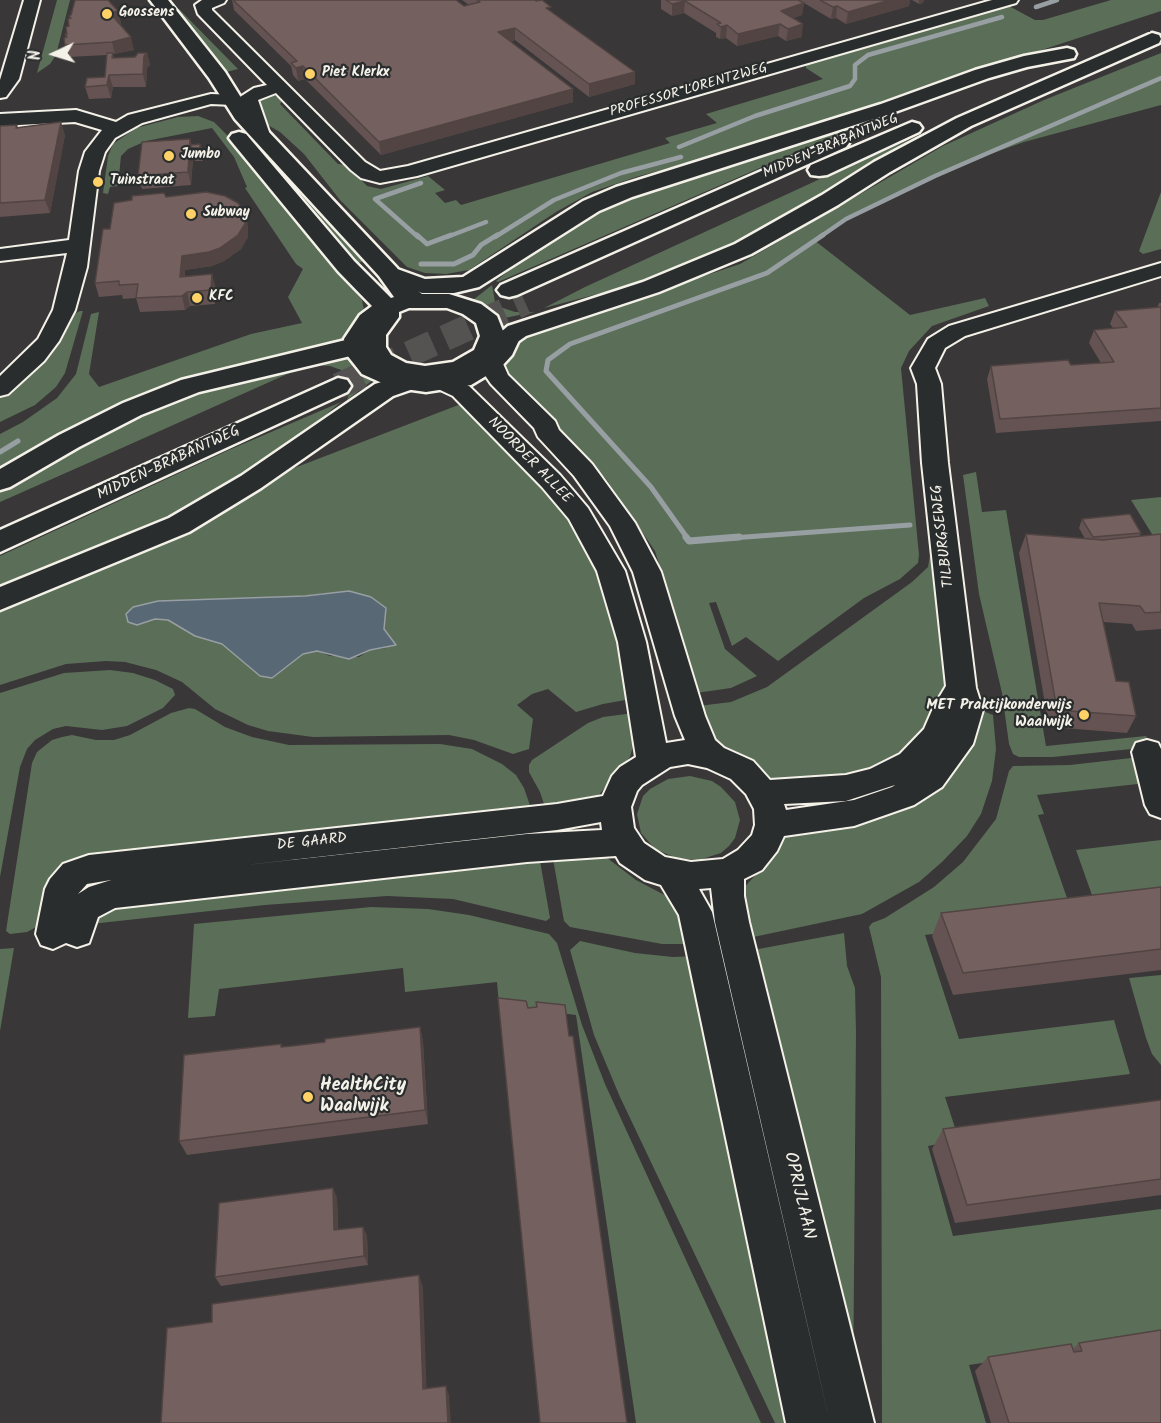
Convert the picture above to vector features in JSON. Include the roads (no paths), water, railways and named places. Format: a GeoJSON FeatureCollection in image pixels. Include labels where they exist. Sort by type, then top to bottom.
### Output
{"type":"FeatureCollection","features":[{"type":"Feature","properties":{"kind":"main road"},"geometry":{"type":"LineString","coordinates":[[139,0],[200,77],[224,96],[260,132],[389,273],[396,286],[408,297],[422,300]]}},
{"type":"Feature","properties":{"kind":"main road"},"geometry":{"type":"LineString","coordinates":[[159,0],[224,96],[222,118],[346,266],[346,273],[373,306],[387,317],[374,335],[373,347],[401,377]]}},
{"type":"Feature","properties":{"kind":"main road"},"geometry":{"type":"LineString","coordinates":[[499,337],[577,314],[651,287],[743,249],[830,200],[882,167],[964,122],[1158,33]]}},
{"type":"Feature","properties":{"kind":"main road","name":"MIDDEN-BRABANTWEG"},"geometry":{"type":"LineString","coordinates":[[1158,33],[939,116],[517,296],[813,154],[923,108],[1067,54],[1158,33]]}},
{"type":"Feature","properties":{"kind":"main road"},"geometry":{"type":"LineString","coordinates":[[389,273],[422,286],[454,286],[477,279],[591,206],[624,192],[888,108],[982,74],[1024,62],[1067,54]]}},
{"type":"Feature","properties":{"kind":"main road"},"geometry":{"type":"LineString","coordinates":[[454,302],[473,294],[507,265],[510,259]]}},
{"type":"Feature","properties":{"kind":"main road"},"geometry":{"type":"LineString","coordinates":[[409,301],[454,302],[483,316],[499,337],[499,355],[462,379],[444,383],[401,377],[367,365],[360,355],[358,345],[360,333],[380,312],[409,301]]}},
{"type":"Feature","properties":{"kind":"main road"},"geometry":{"type":"LineString","coordinates":[[0,481],[69,441],[132,409],[190,386],[350,349],[358,345]]}},
{"type":"Feature","properties":{"kind":"main road"},"geometry":{"type":"LineString","coordinates":[[0,599],[179,525],[251,482],[401,377],[448,372],[483,364]]}},
{"type":"Feature","properties":{"kind":"main road","name":"MIDDEN-BRABANTWEG"},"geometry":{"type":"LineString","coordinates":[[0,519],[331,379],[0,542]]}},
{"type":"Feature","properties":{"kind":"street"},"geometry":{"type":"LineString","coordinates":[[0,93],[10,79],[32,0]]}},
{"type":"Feature","properties":{"kind":"street","name":"PROFESSOR LORENTZWEG"},"geometry":{"type":"LineString","coordinates":[[275,83],[368,174],[386,177],[1010,0]]}},
{"type":"Feature","properties":{"kind":"street"},"geometry":{"type":"LineString","coordinates":[[215,1],[203,5],[204,11],[275,83]]}},
{"type":"Feature","properties":{"kind":"street"},"geometry":{"type":"LineString","coordinates":[[0,389],[36,356],[58,325],[68,298],[80,245],[89,171],[95,152],[108,134],[135,119],[275,83]]}},
{"type":"Feature","properties":{"kind":"street"},"geometry":{"type":"LineString","coordinates":[[260,132],[249,105],[249,98],[275,83]]}},
{"type":"Feature","properties":{"kind":"street"},"geometry":{"type":"LineString","coordinates":[[0,120],[76,116],[116,128]]}},
{"type":"Feature","properties":{"kind":"street"},"geometry":{"type":"LineString","coordinates":[[0,255],[80,245]]}},
{"type":"Feature","properties":{"kind":"street","name":"TILBURGSEWEG"},"geometry":{"type":"LineString","coordinates":[[771,825],[854,813],[903,796],[931,778],[958,744],[968,710],[962,688],[935,463],[929,384],[949,352],[974,327],[1054,300],[1159,281]]}},
{"type":"Feature","properties":{"kind":"street","name":"NOORDER ALLEE"},"geometry":{"type":"LineString","coordinates":[[483,364],[489,383],[538,429],[547,432],[583,470],[615,510],[642,561],[683,686],[690,716],[704,747],[713,757]]}},
{"type":"Feature","properties":{"kind":"street","name":"NOORDER ALLEE"},"geometry":{"type":"LineString","coordinates":[[444,383],[461,391],[551,481],[579,514],[611,571],[632,642],[652,761]]}},
{"type":"Feature","properties":{"kind":"street"},"geometry":{"type":"LineString","coordinates":[[763,793],[846,788],[878,779],[911,763],[937,736],[949,706],[962,688]]}},
{"type":"Feature","properties":{"kind":"street"},"geometry":{"type":"LineString","coordinates":[[688,752],[713,757],[742,770],[763,793],[770,809],[771,825],[766,841],[757,855],[742,867],[728,872],[710,875],[672,874],[657,870],[644,863],[623,842],[618,831],[615,807],[623,785],[631,776],[663,756],[688,752]]}},
{"type":"Feature","properties":{"kind":"street"},"geometry":{"type":"LineString","coordinates":[[1148,752],[1161,806]]}},
{"type":"Feature","properties":{"kind":"street","name":"DE GAARD"},"geometry":{"type":"LineString","coordinates":[[559,831],[615,807]]}},
{"type":"Feature","properties":{"kind":"street","name":"DE GAARD"},"geometry":{"type":"LineString","coordinates":[[65,933],[83,909],[101,897],[115,894],[525,834],[559,831],[623,842]]}},
{"type":"Feature","properties":{"kind":"street"},"geometry":{"type":"LineString","coordinates":[[728,872],[727,896],[732,922],[726,972],[808,1423]]}},
{"type":"Feature","properties":{"kind":"street"},"geometry":{"type":"LineString","coordinates":[[672,874],[691,904],[697,926],[726,972]]}},
{"type":"Feature","properties":{"kind":"street","name":"OPRIJLAAN"},"geometry":{"type":"LineString","coordinates":[[726,972],[852,1423]]}},
{"type":"Feature","properties":{"kind":"water"},"geometry":{"type":"Polygon","coordinates":[[[349,591],[371,597],[386,608],[384,629],[396,645],[370,650],[349,659],[317,651],[303,654],[272,678],[260,676],[222,644],[195,636],[168,620],[155,619],[137,625],[128,622],[126,614],[133,607],[158,601],[305,596],[349,591]]]}},
{"type":"Feature","properties":{"kind":"waterway"},"geometry":{"type":"LineString","coordinates":[[1036,7],[1057,0]]}},
{"type":"Feature","properties":{"kind":"waterway"},"geometry":{"type":"LineString","coordinates":[[679,147],[755,116],[850,86],[855,79],[855,65],[868,55],[1002,17]]}},
{"type":"Feature","properties":{"kind":"waterway"},"geometry":{"type":"LineString","coordinates":[[820,237],[846,219],[935,176],[1161,78]]}},
{"type":"Feature","properties":{"kind":"waterway"},"geometry":{"type":"LineString","coordinates":[[495,237],[554,200],[621,173],[681,157]]}},
{"type":"Feature","properties":{"kind":"waterway"},"geometry":{"type":"LineString","coordinates":[[418,237],[375,199],[421,183]]}},
{"type":"Feature","properties":{"kind":"waterway"},"geometry":{"type":"LineString","coordinates":[[447,237],[486,222]]}},
{"type":"Feature","properties":{"kind":"waterway"},"geometry":{"type":"LineString","coordinates":[[417,235],[427,244],[451,235]]}},
{"type":"Feature","properties":{"kind":"waterway"},"geometry":{"type":"LineString","coordinates":[[421,264],[454,264],[473,255],[481,245],[497,235]]}},
{"type":"Feature","properties":{"kind":"waterway"},"geometry":{"type":"LineString","coordinates":[[688,539],[651,487],[546,371],[548,360],[570,344],[767,273],[823,235]]}},
{"type":"Feature","properties":{"kind":"waterway"},"geometry":{"type":"LineString","coordinates":[[0,452],[18,441]]}},
{"type":"Feature","properties":{"kind":"waterway"},"geometry":{"type":"LineString","coordinates":[[718,539],[910,525]]}},
{"type":"Feature","properties":{"kind":"waterway"},"geometry":{"type":"LineString","coordinates":[[686,537],[689,541],[739,537]]}},
{"type":"Feature","properties":{"kind":"tunnel"},"geometry":{"type":"LineString","coordinates":[[338,386],[525,302]]}},
{"type":"Feature","properties":{"kind":"place","name":"Goossens"},"geometry":{"type":"Point","coordinates":[107,14]}},
{"type":"Feature","properties":{"kind":"place","name":"Piet Klerkx"},"geometry":{"type":"Point","coordinates":[310,74]}},
{"type":"Feature","properties":{"kind":"place","name":"Jumbo"},"geometry":{"type":"Point","coordinates":[169,156]}},
{"type":"Feature","properties":{"kind":"place","name":"Tuinstraat"},"geometry":{"type":"Point","coordinates":[98,182]}},
{"type":"Feature","properties":{"kind":"place","name":"Subway"},"geometry":{"type":"Point","coordinates":[191,214]}},
{"type":"Feature","properties":{"kind":"place","name":"KFC"},"geometry":{"type":"Point","coordinates":[197,298]}},
{"type":"Feature","properties":{"kind":"place","name":"MET Praktijkonderwijs Waalwijk"},"geometry":{"type":"Point","coordinates":[1084,715]}},
{"type":"Feature","properties":{"kind":"place","name":"HealthCity Waalwijk"},"geometry":{"type":"Point","coordinates":[308,1097]}}]}
